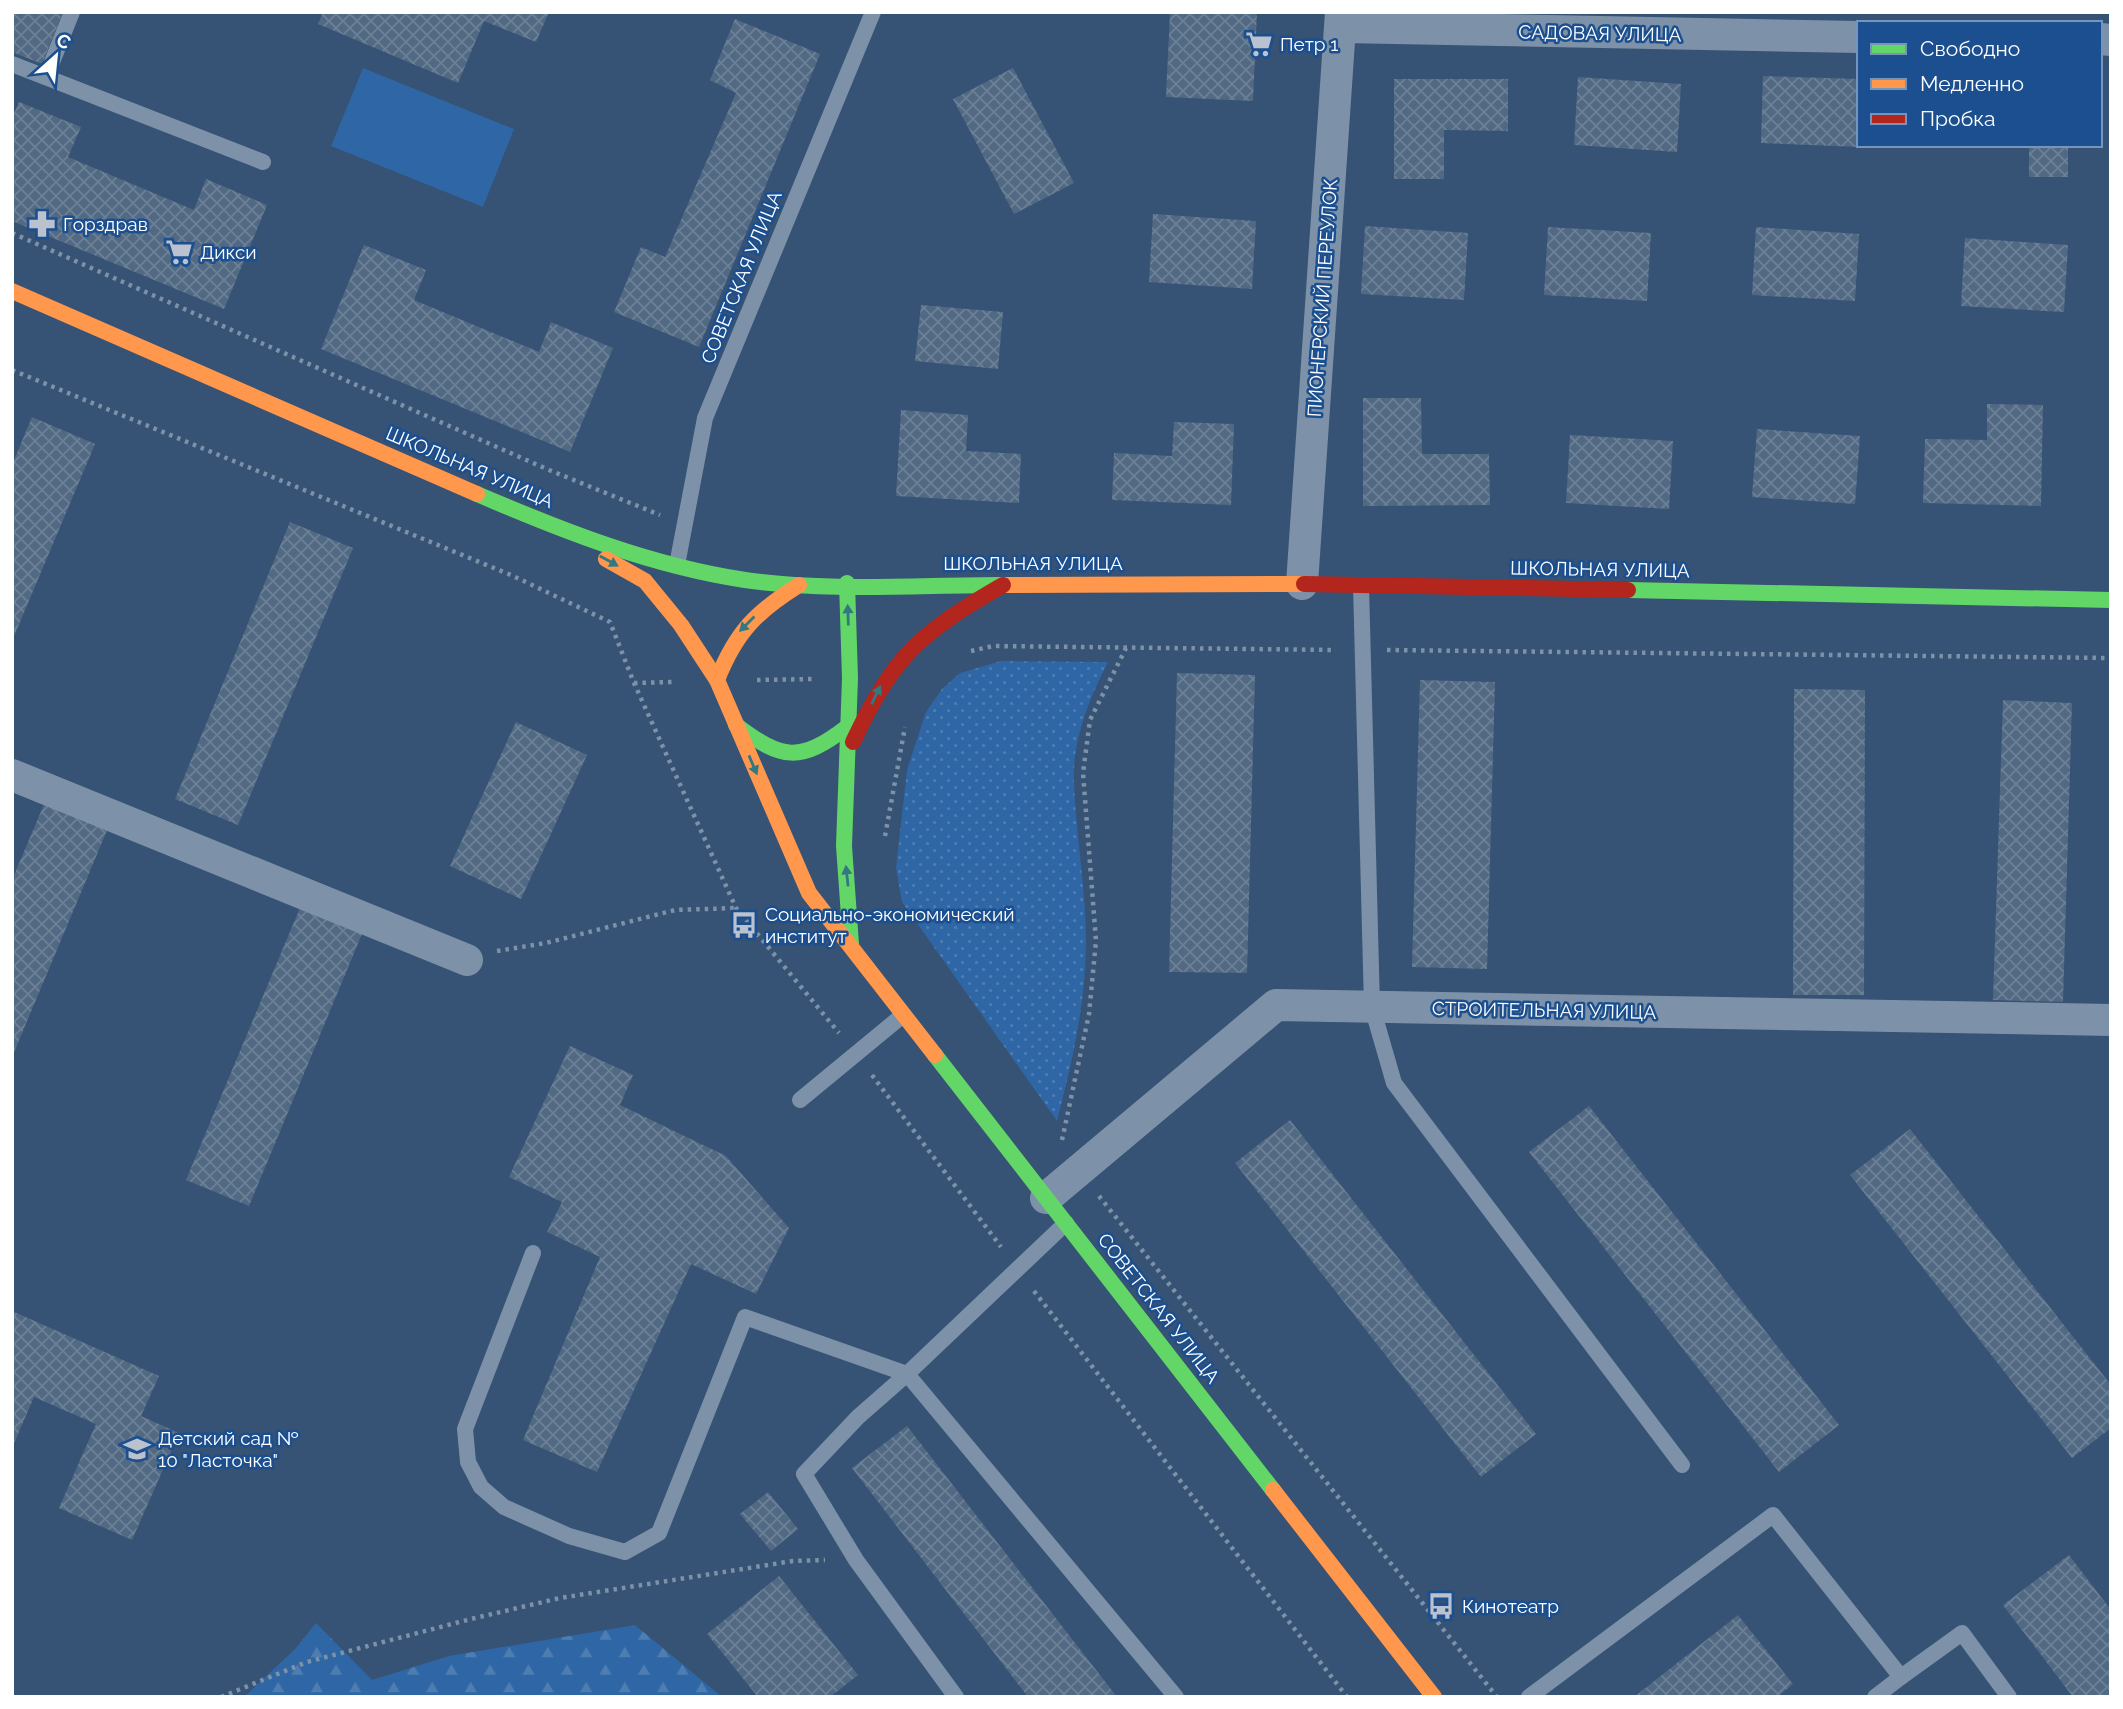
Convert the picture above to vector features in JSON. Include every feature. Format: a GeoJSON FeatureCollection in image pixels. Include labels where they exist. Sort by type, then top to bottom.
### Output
{"type":"FeatureCollection","features":[{"type":"Feature","properties":{"kind":"main road","name":"ШКОЛЬНАЯ УЛИЦА"},"geometry":{"type":"LineString","coordinates":[[12,291],[531,517],[677,567],[754,582],[799,585],[1302,583],[2111,600]]}},
{"type":"Feature","properties":{"kind":"main road","name":"СОВЕТСКАЯ УЛИЦА"},"geometry":{"type":"LineString","coordinates":[[531,517],[645,581],[681,625],[717,680],[809,893],[852,944],[1434,1697]]}},
{"type":"Feature","properties":{"kind":"main road"},"geometry":{"type":"LineString","coordinates":[[847,583],[850,678],[844,846],[852,944]]}},
{"type":"Feature","properties":{"kind":"main road"},"geometry":{"type":"LineString","coordinates":[[846,756],[884,680],[910,647],[943,620],[1005,584]]}},
{"type":"Feature","properties":{"kind":"main road"},"geometry":{"type":"LineString","coordinates":[[717,680],[728,649],[741,627],[766,605],[799,585]]}},
{"type":"Feature","properties":{"kind":"main road"},"geometry":{"type":"LineString","coordinates":[[736,725],[766,749],[795,755],[819,750],[847,727]]}},
{"type":"Feature","properties":{"kind":"street","name":"САДОВАЯ УЛИЦА"},"geometry":{"type":"LineString","coordinates":[[1341,20],[1775,24],[1857,37]]}},
{"type":"Feature","properties":{"kind":"street","name":"ПИОНЕРСКИЙ ПЕРЕУЛОК"},"geometry":{"type":"LineString","coordinates":[[1302,583],[1341,20]]}},
{"type":"Feature","properties":{"kind":"street"},"geometry":{"type":"LineString","coordinates":[[12,775],[467,960]]}},
{"type":"Feature","properties":{"kind":"street","name":"СТРОИТЕЛЬНАЯ УЛИЦА"},"geometry":{"type":"LineString","coordinates":[[1046,1198],[1276,1005],[2111,1020]]}},
{"type":"Feature","properties":{"kind":"lane"},"geometry":{"type":"LineString","coordinates":[[46,77],[72,12]]}},
{"type":"Feature","properties":{"kind":"lane","name":"СОВЕТСКАЯ УЛИЦА"},"geometry":{"type":"LineString","coordinates":[[677,567],[705,418],[873,12]]}},
{"type":"Feature","properties":{"kind":"lane"},"geometry":{"type":"LineString","coordinates":[[12,64],[262,162]]}},
{"type":"Feature","properties":{"kind":"lane"},"geometry":{"type":"LineString","coordinates":[[1361,585],[1372,1007],[1394,1083],[1682,1465]]}},
{"type":"Feature","properties":{"kind":"lane"},"geometry":{"type":"LineString","coordinates":[[800,1100],[904,1014]]}},
{"type":"Feature","properties":{"kind":"lane"},"geometry":{"type":"LineString","coordinates":[[956,1697],[856,1560],[804,1474],[858,1417],[1066,1223]]}},
{"type":"Feature","properties":{"kind":"lane"},"geometry":{"type":"LineString","coordinates":[[533,1253],[465,1429],[468,1462],[481,1487],[504,1507],[569,1536],[625,1552],[659,1533],[745,1317],[907,1374],[1176,1697]]}},
{"type":"Feature","properties":{"kind":"lane"},"geometry":{"type":"LineString","coordinates":[[1529,1697],[1773,1515],[1901,1677]]}},
{"type":"Feature","properties":{"kind":"lane"},"geometry":{"type":"LineString","coordinates":[[1875,1697],[1962,1633],[2009,1697]]}},
{"type":"Feature","properties":{"kind":"path"},"geometry":{"type":"LineString","coordinates":[[12,233],[549,470]]}},
{"type":"Feature","properties":{"kind":"path"},"geometry":{"type":"LineString","coordinates":[[12,370],[498,570],[610,622],[634,683],[736,908],[856,1054],[1346,1697]]}},
{"type":"Feature","properties":{"kind":"path"},"geometry":{"type":"LineString","coordinates":[[966,652],[993,646],[2111,658]]}},
{"type":"Feature","properties":{"kind":"path"},"geometry":{"type":"LineString","coordinates":[[1052,1139],[1060,1147],[1089,1013],[1096,941],[1083,773],[1090,720],[1126,648]]}},
{"type":"Feature","properties":{"kind":"path"},"geometry":{"type":"LineString","coordinates":[[634,683],[850,678]]}},
{"type":"Feature","properties":{"kind":"path"},"geometry":{"type":"LineString","coordinates":[[883,850],[906,720]]}},
{"type":"Feature","properties":{"kind":"path"},"geometry":{"type":"LineString","coordinates":[[467,960],[675,910],[736,908]]}},
{"type":"Feature","properties":{"kind":"path"},"geometry":{"type":"LineString","coordinates":[[1079,1171],[1497,1697]]}},
{"type":"Feature","properties":{"kind":"path"},"geometry":{"type":"LineString","coordinates":[[221,1697],[307,1662],[560,1598],[793,1561],[856,1560]]}},
{"type":"Feature","properties":{"kind":"green space"},"geometry":{"type":"Polygon","coordinates":[[[363,68],[514,129],[483,207],[331,146],[363,68]]]}},
{"type":"Feature","properties":{"kind":"green space"},"geometry":{"type":"Polygon","coordinates":[[[1001,661],[1108,662],[1088,705],[1074,767],[1086,942],[1084,987],[1057,1121],[902,902],[896,868],[907,770],[926,712],[942,689],[960,673],[1001,661]]]}},
{"type":"Feature","properties":{"kind":"green space"},"geometry":{"type":"Polygon","coordinates":[[[316,1623],[372,1680],[449,1656],[635,1625],[722,1697],[244,1697],[295,1649],[316,1623]]]}},
{"type":"Feature","properties":{"kind":"building"},"geometry":{"type":"Polygon","coordinates":[[[12,12],[63,12],[42,64],[12,52],[12,12]]]}},
{"type":"Feature","properties":{"kind":"building"},"geometry":{"type":"Polygon","coordinates":[[[323,12],[549,12],[536,42],[484,21],[458,83],[318,24],[323,12]]]}},
{"type":"Feature","properties":{"kind":"building"},"geometry":{"type":"Polygon","coordinates":[[[1170,12],[1257,12],[1253,101],[1166,97],[1170,12]]]}},
{"type":"Feature","properties":{"kind":"building"},"geometry":{"type":"Polygon","coordinates":[[[735,19],[820,54],[699,347],[614,312],[641,247],[665,257],[736,93],[710,80],[735,19]]]}},
{"type":"Feature","properties":{"kind":"building"},"geometry":{"type":"Polygon","coordinates":[[[1013,68],[1074,183],[1014,214],[953,99],[1013,68]]]}},
{"type":"Feature","properties":{"kind":"building"},"geometry":{"type":"Polygon","coordinates":[[[1763,76],[1857,79],[1857,147],[1761,143],[1763,76]]]}},
{"type":"Feature","properties":{"kind":"building"},"geometry":{"type":"Polygon","coordinates":[[[1578,77],[1681,84],[1677,152],[1574,145],[1578,77]]]}},
{"type":"Feature","properties":{"kind":"building"},"geometry":{"type":"Polygon","coordinates":[[[1394,79],[1508,79],[1508,131],[1444,130],[1444,179],[1394,179],[1394,79]]]}},
{"type":"Feature","properties":{"kind":"building"},"geometry":{"type":"Polygon","coordinates":[[[19,102],[81,127],[68,157],[194,210],[206,179],[267,205],[224,309],[12,221],[12,118],[19,102]]]}},
{"type":"Feature","properties":{"kind":"building"},"geometry":{"type":"Polygon","coordinates":[[[2029,147],[2068,147],[2068,177],[2029,177],[2029,147]]]}},
{"type":"Feature","properties":{"kind":"building"},"geometry":{"type":"Polygon","coordinates":[[[1153,214],[1256,221],[1252,289],[1149,282],[1153,214]]]}},
{"type":"Feature","properties":{"kind":"building"},"geometry":{"type":"Polygon","coordinates":[[[1365,226],[1468,233],[1464,300],[1361,294],[1365,226]]]}},
{"type":"Feature","properties":{"kind":"building"},"geometry":{"type":"Polygon","coordinates":[[[1548,227],[1651,233],[1647,301],[1544,295],[1548,227]]]}},
{"type":"Feature","properties":{"kind":"building"},"geometry":{"type":"Polygon","coordinates":[[[1756,227],[1859,234],[1855,301],[1752,295],[1756,227]]]}},
{"type":"Feature","properties":{"kind":"building"},"geometry":{"type":"Polygon","coordinates":[[[1965,238],[2068,245],[2064,312],[1961,306],[1965,238]]]}},
{"type":"Feature","properties":{"kind":"building"},"geometry":{"type":"Polygon","coordinates":[[[364,245],[426,270],[414,300],[539,352],[551,322],[613,348],[570,452],[321,349],[364,245]]]}},
{"type":"Feature","properties":{"kind":"building"},"geometry":{"type":"Polygon","coordinates":[[[921,305],[1003,312],[998,369],[915,361],[921,305]]]}},
{"type":"Feature","properties":{"kind":"building"},"geometry":{"type":"Polygon","coordinates":[[[1363,398],[1421,398],[1422,454],[1489,454],[1490,505],[1363,506],[1363,398]]]}},
{"type":"Feature","properties":{"kind":"building"},"geometry":{"type":"Polygon","coordinates":[[[1987,404],[2043,405],[2041,506],[1923,503],[1925,439],[1987,440],[1987,404]]]}},
{"type":"Feature","properties":{"kind":"building"},"geometry":{"type":"Polygon","coordinates":[[[901,410],[968,415],[966,451],[1021,454],[1019,503],[896,496],[901,410]]]}},
{"type":"Feature","properties":{"kind":"building"},"geometry":{"type":"Polygon","coordinates":[[[32,417],[95,444],[12,641],[12,465],[32,417]]]}},
{"type":"Feature","properties":{"kind":"building"},"geometry":{"type":"Polygon","coordinates":[[[1174,422],[1234,424],[1231,505],[1112,500],[1114,453],[1172,456],[1174,422]]]}},
{"type":"Feature","properties":{"kind":"building"},"geometry":{"type":"Polygon","coordinates":[[[1757,429],[1860,436],[1855,504],[1752,497],[1757,429]]]}},
{"type":"Feature","properties":{"kind":"building"},"geometry":{"type":"Polygon","coordinates":[[[1570,435],[1673,441],[1669,509],[1566,503],[1570,435]]]}},
{"type":"Feature","properties":{"kind":"building"},"geometry":{"type":"Polygon","coordinates":[[[290,522],[353,548],[238,825],[175,799],[290,522]]]}},
{"type":"Feature","properties":{"kind":"building"},"geometry":{"type":"Polygon","coordinates":[[[1177,673],[1255,675],[1247,973],[1169,972],[1177,673]]]}},
{"type":"Feature","properties":{"kind":"building"},"geometry":{"type":"Polygon","coordinates":[[[1420,680],[1495,682],[1487,969],[1412,967],[1420,680]]]}},
{"type":"Feature","properties":{"kind":"building"},"geometry":{"type":"Polygon","coordinates":[[[1794,689],[1865,690],[1864,995],[1793,995],[1794,689]]]}},
{"type":"Feature","properties":{"kind":"building"},"geometry":{"type":"Polygon","coordinates":[[[2003,700],[2072,703],[2063,1002],[1993,1000],[2003,700]]]}},
{"type":"Feature","properties":{"kind":"building"},"geometry":{"type":"Polygon","coordinates":[[[516,722],[587,755],[521,899],[450,866],[516,722]]]}},
{"type":"Feature","properties":{"kind":"building"},"geometry":{"type":"Polygon","coordinates":[[[45,802],[108,828],[12,1057],[12,880],[45,802]]]}},
{"type":"Feature","properties":{"kind":"building"},"geometry":{"type":"Polygon","coordinates":[[[302,903],[364,929],[249,1206],[186,1180],[302,903]]]}},
{"type":"Feature","properties":{"kind":"building"},"geometry":{"type":"Polygon","coordinates":[[[570,1046],[633,1075],[620,1105],[726,1156],[789,1228],[756,1294],[691,1264],[597,1472],[523,1440],[600,1257],[547,1232],[562,1202],[509,1177],[570,1046]]]}},
{"type":"Feature","properties":{"kind":"building"},"geometry":{"type":"Polygon","coordinates":[[[1589,1106],[1839,1425],[1779,1472],[1529,1152],[1589,1106]]]}},
{"type":"Feature","properties":{"kind":"building"},"geometry":{"type":"Polygon","coordinates":[[[1290,1120],[1536,1434],[1481,1477],[1235,1163],[1290,1120]]]}},
{"type":"Feature","properties":{"kind":"building"},"geometry":{"type":"Polygon","coordinates":[[[1910,1129],[2111,1385],[2111,1428],[2072,1458],[1850,1175],[1910,1129]]]}},
{"type":"Feature","properties":{"kind":"building"},"geometry":{"type":"Polygon","coordinates":[[[12,1311],[159,1376],[141,1416],[179,1433],[132,1540],[59,1508],[96,1424],[34,1397],[12,1448],[12,1311]]]}},
{"type":"Feature","properties":{"kind":"building"},"geometry":{"type":"Polygon","coordinates":[[[907,1426],[1117,1697],[1028,1697],[852,1468],[907,1426]]]}},
{"type":"Feature","properties":{"kind":"building"},"geometry":{"type":"Polygon","coordinates":[[[768,1492],[798,1529],[771,1551],[740,1514],[768,1492]]]}},
{"type":"Feature","properties":{"kind":"building"},"geometry":{"type":"Polygon","coordinates":[[[2069,1555],[2111,1610],[2111,1697],[2073,1697],[2003,1605],[2069,1555]]]}},
{"type":"Feature","properties":{"kind":"building"},"geometry":{"type":"Polygon","coordinates":[[[779,1576],[858,1675],[830,1697],[758,1697],[707,1634],[779,1576]]]}},
{"type":"Feature","properties":{"kind":"building"},"geometry":{"type":"Polygon","coordinates":[[[1738,1615],[1793,1684],[1777,1697],[1634,1697],[1738,1615]]]}},
{"type":"Feature","properties":{"kind":"traffic: fast"},"geometry":{"type":"LineString","coordinates":[[477,494],[608,546],[710,574],[809,586],[1002,585]]}},
{"type":"Feature","properties":{"kind":"traffic: fast"},"geometry":{"type":"LineString","coordinates":[[847,583],[850,678],[844,846],[851,944]]}},
{"type":"Feature","properties":{"kind":"traffic: fast"},"geometry":{"type":"LineString","coordinates":[[1628,590],[2111,600]]}},
{"type":"Feature","properties":{"kind":"traffic: fast"},"geometry":{"type":"LineString","coordinates":[[736,725],[766,745],[791,753],[816,747],[847,727]]}},
{"type":"Feature","properties":{"kind":"traffic: fast"},"geometry":{"type":"LineString","coordinates":[[935,1055],[1273,1490]]}},
{"type":"Feature","properties":{"kind":"traffic: slow"},"geometry":{"type":"LineString","coordinates":[[12,291],[477,494]]}},
{"type":"Feature","properties":{"kind":"traffic: slow"},"geometry":{"type":"LineString","coordinates":[[606,559],[645,581],[681,625],[717,680],[809,893],[935,1055]]}},
{"type":"Feature","properties":{"kind":"traffic: slow"},"geometry":{"type":"LineString","coordinates":[[1002,585],[1304,584]]}},
{"type":"Feature","properties":{"kind":"traffic: slow"},"geometry":{"type":"LineString","coordinates":[[717,680],[732,649],[749,625],[771,604],[799,585]]}},
{"type":"Feature","properties":{"kind":"traffic: slow"},"geometry":{"type":"LineString","coordinates":[[1273,1490],[1434,1697]]}},
{"type":"Feature","properties":{"kind":"traffic: jam"},"geometry":{"type":"LineString","coordinates":[[1304,584],[1628,590]]}},
{"type":"Feature","properties":{"kind":"traffic: jam"},"geometry":{"type":"LineString","coordinates":[[853,742],[882,688],[912,649],[950,618],[1003,585]]}},
{"type":"Feature","properties":{"kind":"place","name":"Петр 1"},"geometry":{"type":"Point","coordinates":[1259,44]}},
{"type":"Feature","properties":{"kind":"place","name":"Горздрав"},"geometry":{"type":"Point","coordinates":[42,224]}},
{"type":"Feature","properties":{"kind":"place","name":"Дикси"},"geometry":{"type":"Point","coordinates":[179,252]}},
{"type":"Feature","properties":{"kind":"place","name":"Социально-экономический институт"},"geometry":{"type":"Point","coordinates":[744,925]}},
{"type":"Feature","properties":{"kind":"place","name":"Детский сад № 10 \"Ласточка\""},"geometry":{"type":"Point","coordinates":[137,1449]}},
{"type":"Feature","properties":{"kind":"place","name":"Кинотеатр"},"geometry":{"type":"Point","coordinates":[1441,1606]}}]}
